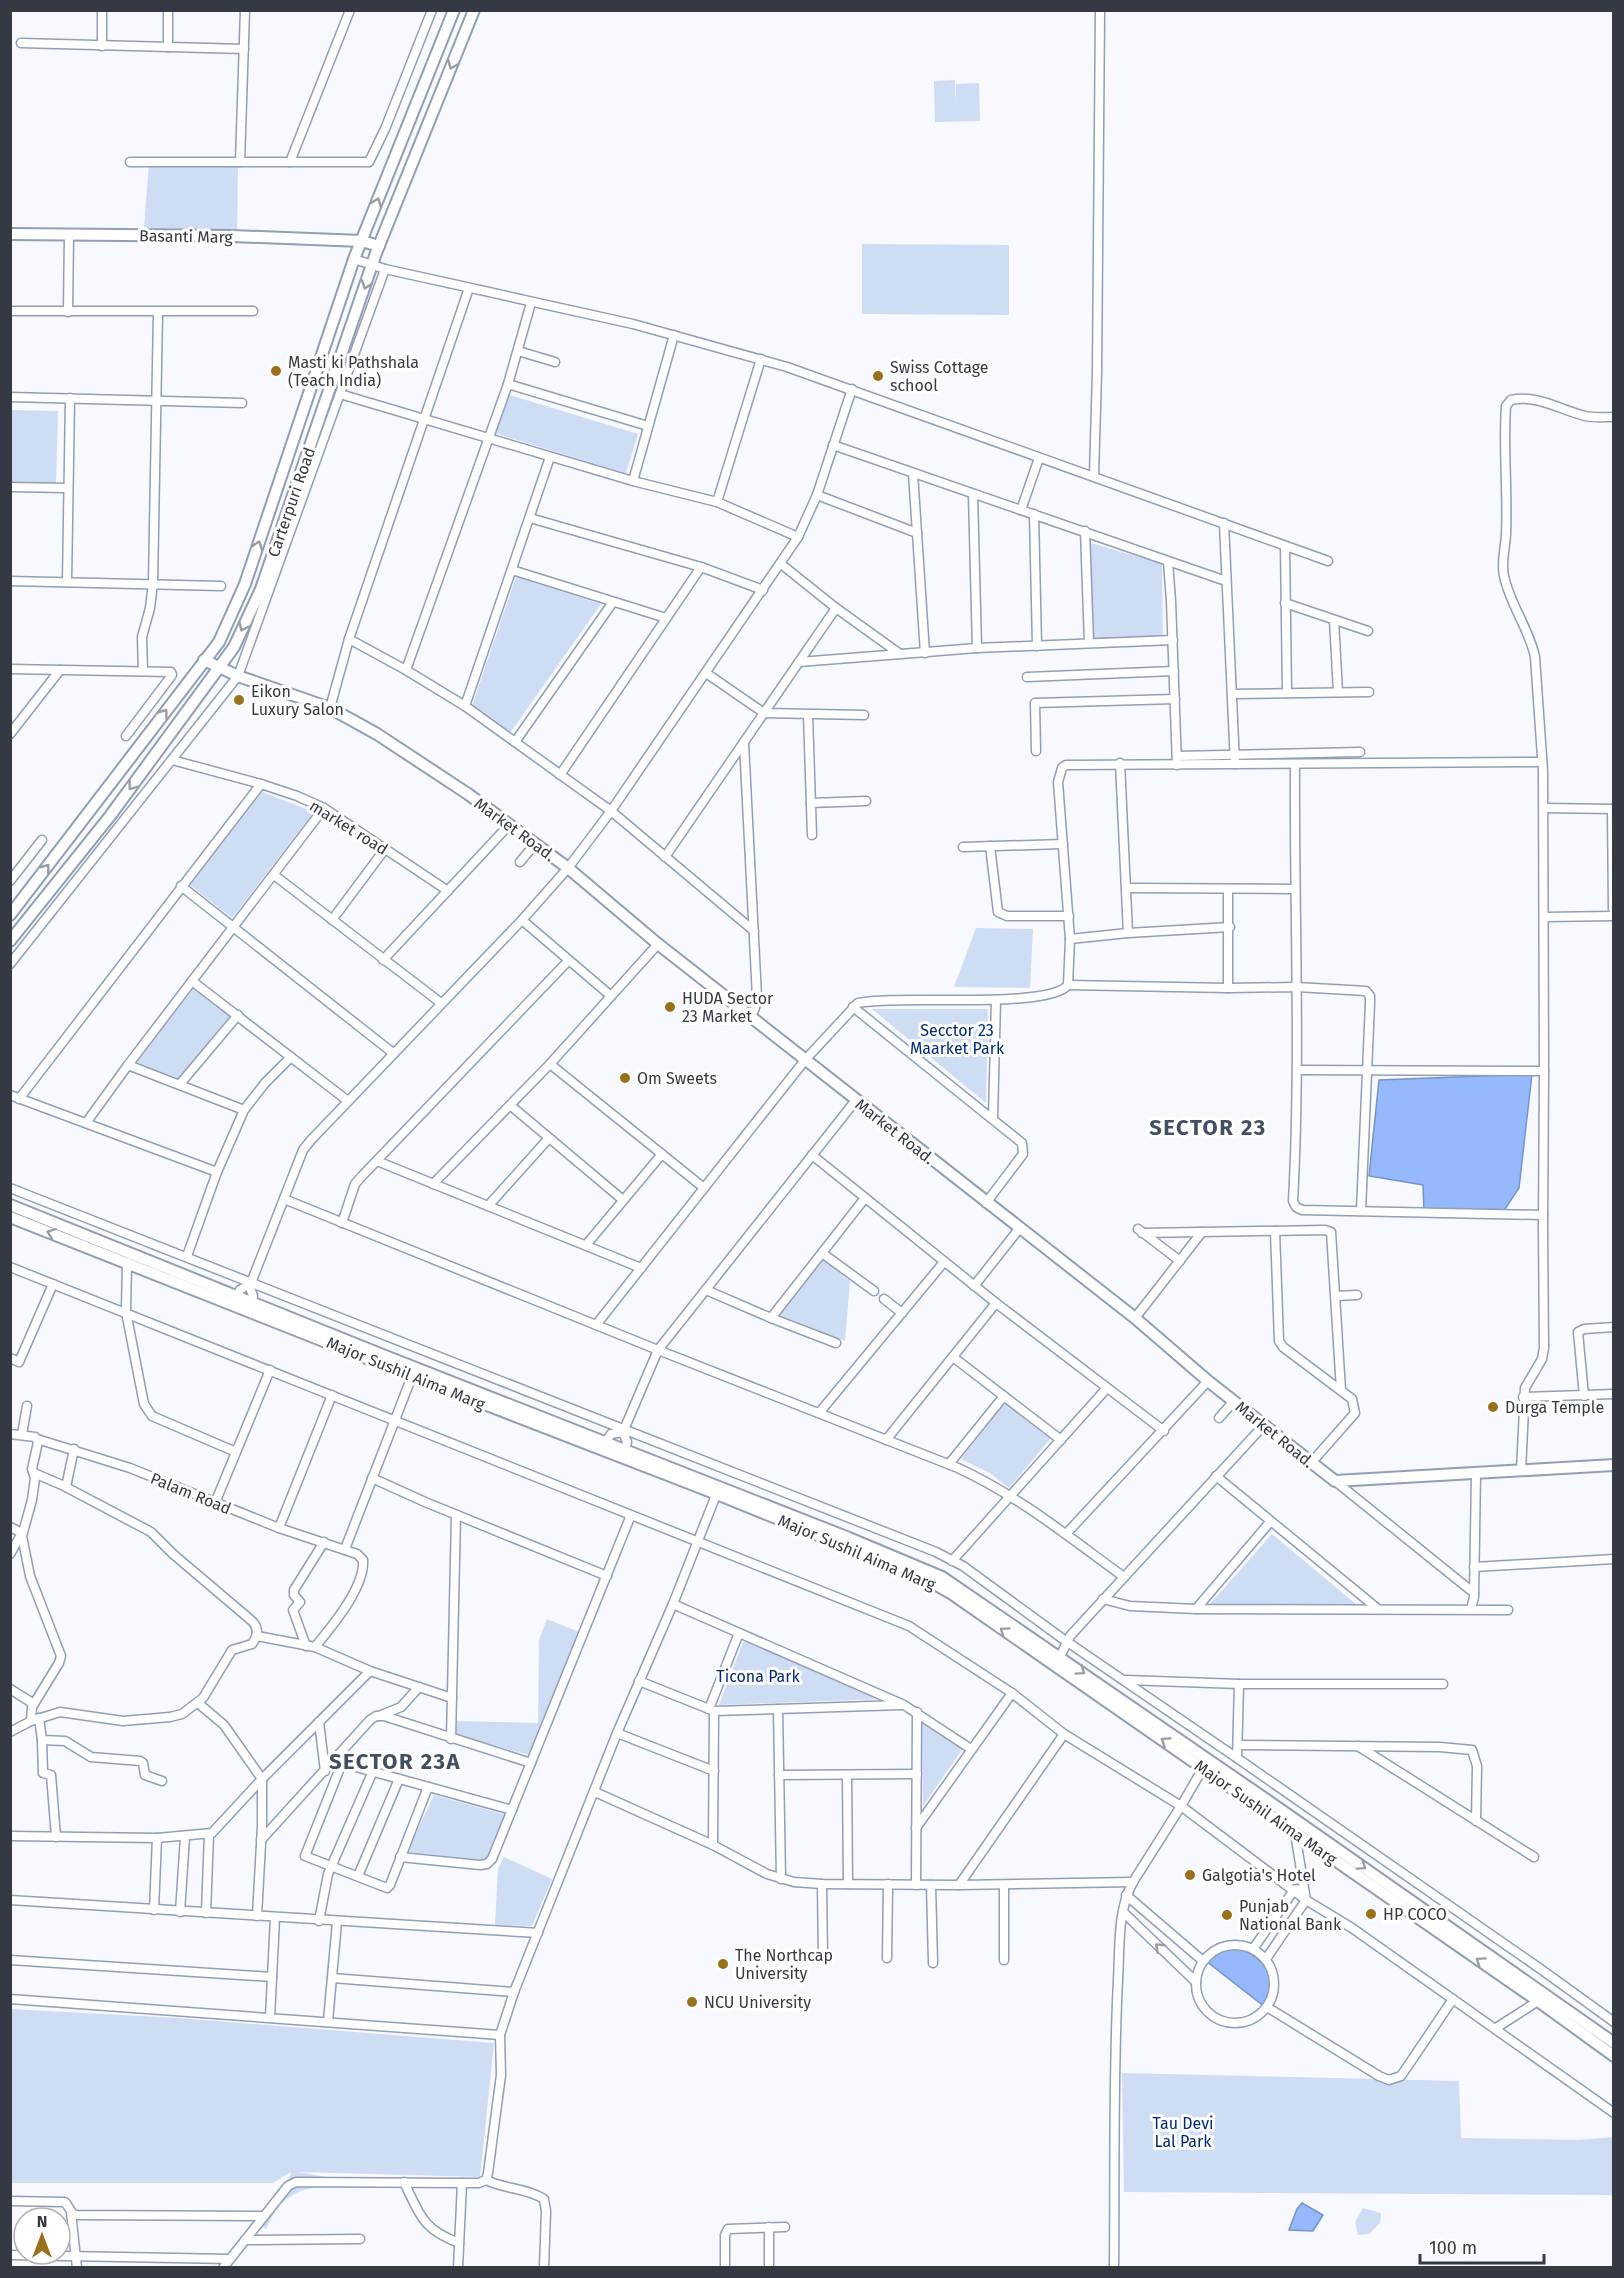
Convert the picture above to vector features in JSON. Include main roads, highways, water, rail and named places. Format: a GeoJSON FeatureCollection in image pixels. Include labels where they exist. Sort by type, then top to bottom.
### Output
{"type":"FeatureCollection","features":[{"type":"Feature","properties":{"kind":"water"},"geometry":{"type":"Polygon","coordinates":[[[1532,1074],[1519,1188],[1503,1212],[1424,1211],[1423,1185],[1369,1176],[1379,1080],[1532,1074]]]}},
{"type":"Feature","properties":{"kind":"water"},"geometry":{"type":"Polygon","coordinates":[[[1238,1947],[1257,1958],[1268,1970],[1270,1986],[1265,2007],[1206,1961],[1218,1951],[1238,1947]]]}},
{"type":"Feature","properties":{"kind":"water"},"geometry":{"type":"Polygon","coordinates":[[[1302,2203],[1323,2215],[1313,2231],[1289,2230],[1297,2209],[1302,2203]]]}},
{"type":"Feature","properties":{"kind":"place","name":"Masti ki Pathshala (Teach India)"},"geometry":{"type":"Point","coordinates":[276,371]}},
{"type":"Feature","properties":{"kind":"place","name":"Swiss Cottage school"},"geometry":{"type":"Point","coordinates":[878,376]}},
{"type":"Feature","properties":{"kind":"place","name":"Eikon Luxury Salon"},"geometry":{"type":"Point","coordinates":[239,700]}},
{"type":"Feature","properties":{"kind":"place","name":"HUDA Sector 23 Market"},"geometry":{"type":"Point","coordinates":[670,1007]}},
{"type":"Feature","properties":{"kind":"place","name":"Om Sweets"},"geometry":{"type":"Point","coordinates":[625,1078]}},
{"type":"Feature","properties":{"kind":"place","name":"Durga Temple"},"geometry":{"type":"Point","coordinates":[1493,1407]}},
{"type":"Feature","properties":{"kind":"place","name":"Galgotia's Hotel"},"geometry":{"type":"Point","coordinates":[1190,1875]}},
{"type":"Feature","properties":{"kind":"place","name":"HP COCO"},"geometry":{"type":"Point","coordinates":[1371,1914]}},
{"type":"Feature","properties":{"kind":"place","name":"Punjab National Bank"},"geometry":{"type":"Point","coordinates":[1227,1915]}},
{"type":"Feature","properties":{"kind":"place","name":"The Northcap University"},"geometry":{"type":"Point","coordinates":[723,1964]}},
{"type":"Feature","properties":{"kind":"place","name":"NCU University"},"geometry":{"type":"Point","coordinates":[692,2002]}},
{"type":"Feature","properties":{"kind":"district","name":"SECTOR 23"},"geometry":{"type":"Point","coordinates":[1208,1127]}},
{"type":"Feature","properties":{"kind":"district","name":"SECTOR 23A"},"geometry":{"type":"Point","coordinates":[395,1761]}},
{"type":"Feature","properties":{"kind":"park label","name":"Secctor 23 Maarket Park"},"geometry":{"type":"Point","coordinates":[957,1039]}},
{"type":"Feature","properties":{"kind":"park label","name":"Ticona Park"},"geometry":{"type":"Point","coordinates":[758,1676]}},
{"type":"Feature","properties":{"kind":"park label","name":"Tau Devi Lal Park"},"geometry":{"type":"Point","coordinates":[1183,2132]}}]}
